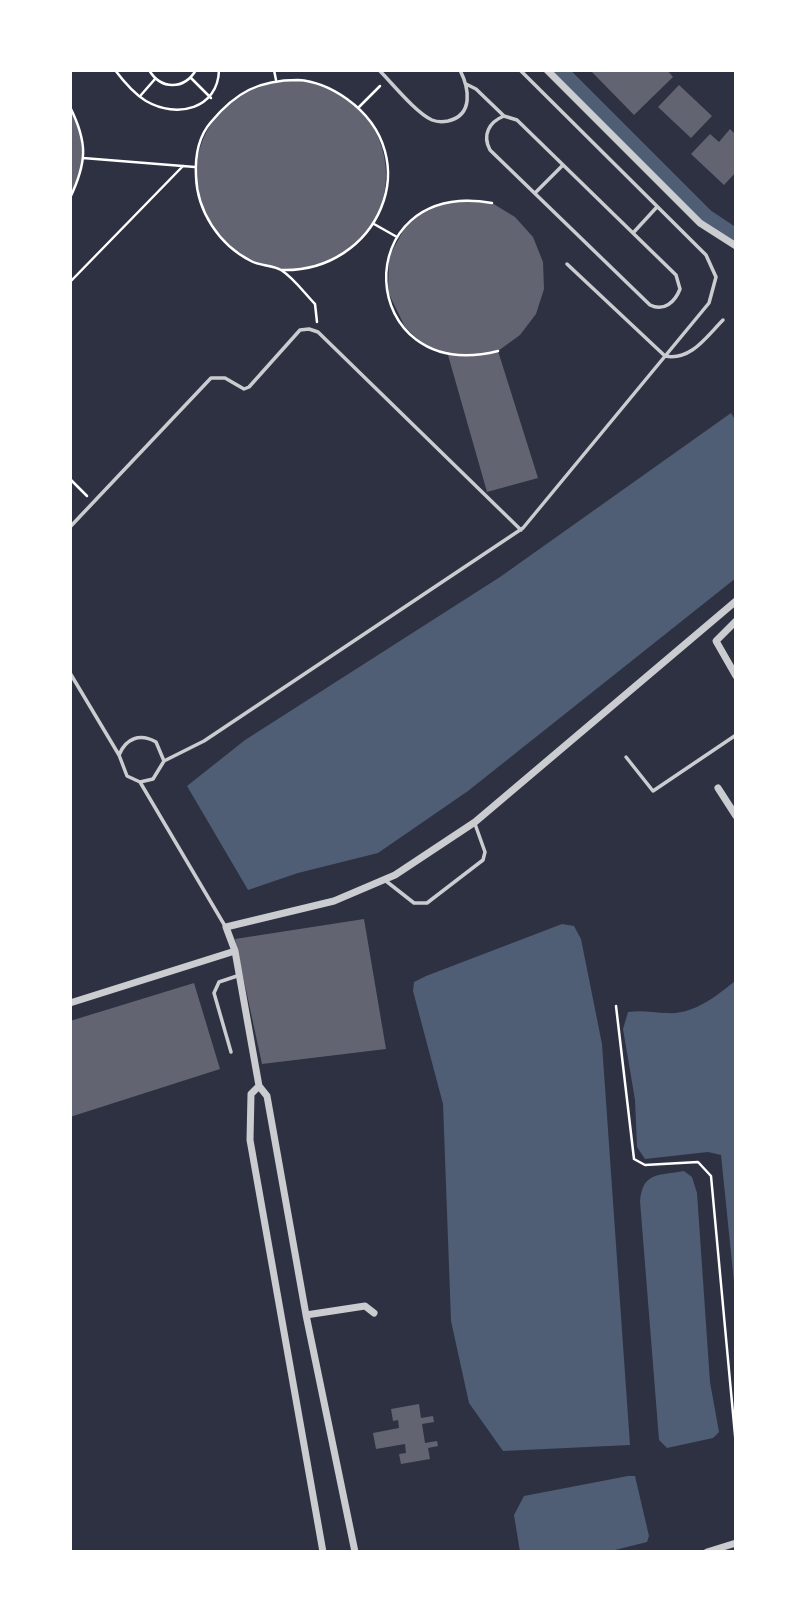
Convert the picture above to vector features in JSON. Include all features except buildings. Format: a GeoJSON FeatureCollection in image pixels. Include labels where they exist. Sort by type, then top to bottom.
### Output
{"type":"FeatureCollection","features":[{"type":"Feature","properties":{"kind":"street"},"geometry":{"type":"LineString","coordinates":[[547,70],[700,223],[736,246]]}},
{"type":"Feature","properties":{"kind":"street"},"geometry":{"type":"LineString","coordinates":[[355,1552],[306,1315],[267,1096],[259,1086],[235,951],[226,928],[334,901],[386,880],[475,822],[736,601]]}},
{"type":"Feature","properties":{"kind":"street"},"geometry":{"type":"LineString","coordinates":[[736,621],[716,641],[736,676]]}},
{"type":"Feature","properties":{"kind":"street"},"geometry":{"type":"LineString","coordinates":[[718,788],[736,816]]}},
{"type":"Feature","properties":{"kind":"street"},"geometry":{"type":"LineString","coordinates":[[71,1000],[235,951]]}},
{"type":"Feature","properties":{"kind":"street"},"geometry":{"type":"LineString","coordinates":[[259,1086],[251,1094],[250,1140],[323,1552]]}},
{"type":"Feature","properties":{"kind":"street"},"geometry":{"type":"LineString","coordinates":[[306,1315],[365,1306],[374,1312]]}},
{"type":"Feature","properties":{"kind":"street"},"geometry":{"type":"LineString","coordinates":[[708,1552],[736,1543]]}},
{"type":"Feature","properties":{"kind":"lane"},"geometry":{"type":"LineString","coordinates":[[379,70],[427,118],[440,122],[457,118],[464,111],[467,102],[466,84],[460,70]]}},
{"type":"Feature","properties":{"kind":"lane"},"geometry":{"type":"LineString","coordinates":[[139,782],[159,774],[164,761],[204,741],[521,530],[709,303],[716,277],[706,255],[520,70]]}},
{"type":"Feature","properties":{"kind":"lane"},"geometry":{"type":"LineString","coordinates":[[466,84],[476,89],[504,117],[517,120],[680,282],[678,295],[669,305],[656,308],[650,306],[487,143],[492,124],[504,117]]}},
{"type":"Feature","properties":{"kind":"lane"},"geometry":{"type":"LineString","coordinates":[[535,193],[563,165]]}},
{"type":"Feature","properties":{"kind":"lane"},"geometry":{"type":"LineString","coordinates":[[633,233],[656,208]]}},
{"type":"Feature","properties":{"kind":"lane"},"geometry":{"type":"LineString","coordinates":[[567,264],[666,356],[678,359],[686,355],[723,320]]}},
{"type":"Feature","properties":{"kind":"lane"},"geometry":{"type":"LineString","coordinates":[[70,527],[211,378],[225,378],[244,389],[300,330],[309,329],[318,332],[521,530]]}},
{"type":"Feature","properties":{"kind":"lane"},"geometry":{"type":"LineString","coordinates":[[70,673],[120,755],[122,770],[139,782],[226,928]]}},
{"type":"Feature","properties":{"kind":"lane"},"geometry":{"type":"LineString","coordinates":[[626,757],[653,791],[736,735]]}},
{"type":"Feature","properties":{"kind":"lane"},"geometry":{"type":"LineString","coordinates":[[120,755],[127,742],[141,737],[156,741],[164,761]]}},
{"type":"Feature","properties":{"kind":"lane"},"geometry":{"type":"LineString","coordinates":[[386,880],[414,903],[427,903],[483,860],[485,852],[475,822]]}},
{"type":"Feature","properties":{"kind":"lane"},"geometry":{"type":"LineString","coordinates":[[231,1052],[215,993],[219,982],[240,975]]}},
{"type":"Feature","properties":{"kind":"path"},"geometry":{"type":"LineString","coordinates":[[115,70],[140,96],[155,105],[181,109],[195,108],[211,97],[218,86],[219,70]]}},
{"type":"Feature","properties":{"kind":"path"},"geometry":{"type":"LineString","coordinates":[[149,70],[155,79],[170,86],[191,78],[196,70]]}},
{"type":"Feature","properties":{"kind":"path"},"geometry":{"type":"LineString","coordinates":[[274,70],[276,80]]}},
{"type":"Feature","properties":{"kind":"path"},"geometry":{"type":"LineString","coordinates":[[191,78],[211,97]]}},
{"type":"Feature","properties":{"kind":"path"},"geometry":{"type":"LineString","coordinates":[[140,96],[155,79]]}},
{"type":"Feature","properties":{"kind":"path"},"geometry":{"type":"LineString","coordinates":[[359,107],[388,79]]}},
{"type":"Feature","properties":{"kind":"path"},"geometry":{"type":"LineString","coordinates":[[276,80],[316,83],[335,90],[359,107],[378,135],[387,167],[384,201],[374,225],[345,255],[306,269],[281,270],[249,260],[222,241],[205,216],[195,188],[195,158],[205,129],[224,107],[247,88],[276,80]]}},
{"type":"Feature","properties":{"kind":"path"},"geometry":{"type":"LineString","coordinates":[[70,107],[80,128],[83,158],[83,168],[70,198]]}},
{"type":"Feature","properties":{"kind":"path"},"geometry":{"type":"LineString","coordinates":[[83,158],[195,167]]}},
{"type":"Feature","properties":{"kind":"path"},"geometry":{"type":"LineString","coordinates":[[70,282],[183,166]]}},
{"type":"Feature","properties":{"kind":"path"},"geometry":{"type":"LineString","coordinates":[[492,204],[466,199],[441,203],[419,214],[397,237],[388,254],[384,280],[390,306],[405,327],[424,345],[448,355],[473,357],[498,351]]}},
{"type":"Feature","properties":{"kind":"path"},"geometry":{"type":"LineString","coordinates":[[374,225],[397,237]]}},
{"type":"Feature","properties":{"kind":"path"},"geometry":{"type":"LineString","coordinates":[[281,270],[315,304],[318,332]]}},
{"type":"Feature","properties":{"kind":"path"},"geometry":{"type":"LineString","coordinates":[[70,479],[93,502]]}},
{"type":"Feature","properties":{"kind":"path"},"geometry":{"type":"LineString","coordinates":[[616,1006],[635,1159],[645,1165],[698,1162],[711,1176],[736,1446]]}},
{"type":"Feature","properties":{"kind":"water"},"geometry":{"type":"Polygon","coordinates":[[[731,413],[736,421],[736,578],[468,791],[378,853],[298,873],[248,890],[187,786],[245,740],[500,577],[731,413]]]}},
{"type":"Feature","properties":{"kind":"water"},"geometry":{"type":"Polygon","coordinates":[[[562,924],[574,926],[581,939],[602,1044],[630,1445],[503,1451],[469,1403],[451,1321],[443,1104],[413,991],[414,982],[562,924]]]}},
{"type":"Feature","properties":{"kind":"water"},"geometry":{"type":"Polygon","coordinates":[[[736,980],[736,1302],[721,1155],[708,1152],[645,1159],[637,1147],[635,1100],[623,1029],[628,1012],[686,1011],[713,998],[736,980]]]}},
{"type":"Feature","properties":{"kind":"water"},"geometry":{"type":"Polygon","coordinates":[[[684,1171],[692,1177],[697,1193],[710,1382],[719,1432],[713,1438],[667,1448],[659,1440],[640,1201],[645,1184],[649,1180],[660,1175],[684,1171]]]}},
{"type":"Feature","properties":{"kind":"water"},"geometry":{"type":"Polygon","coordinates":[[[635,1476],[649,1536],[647,1542],[607,1552],[520,1552],[514,1515],[524,1496],[635,1476]]]}},
{"type":"Feature","properties":{"kind":"waterway"},"geometry":{"type":"LineString","coordinates":[[559,70],[706,217],[736,237]]}}]}
